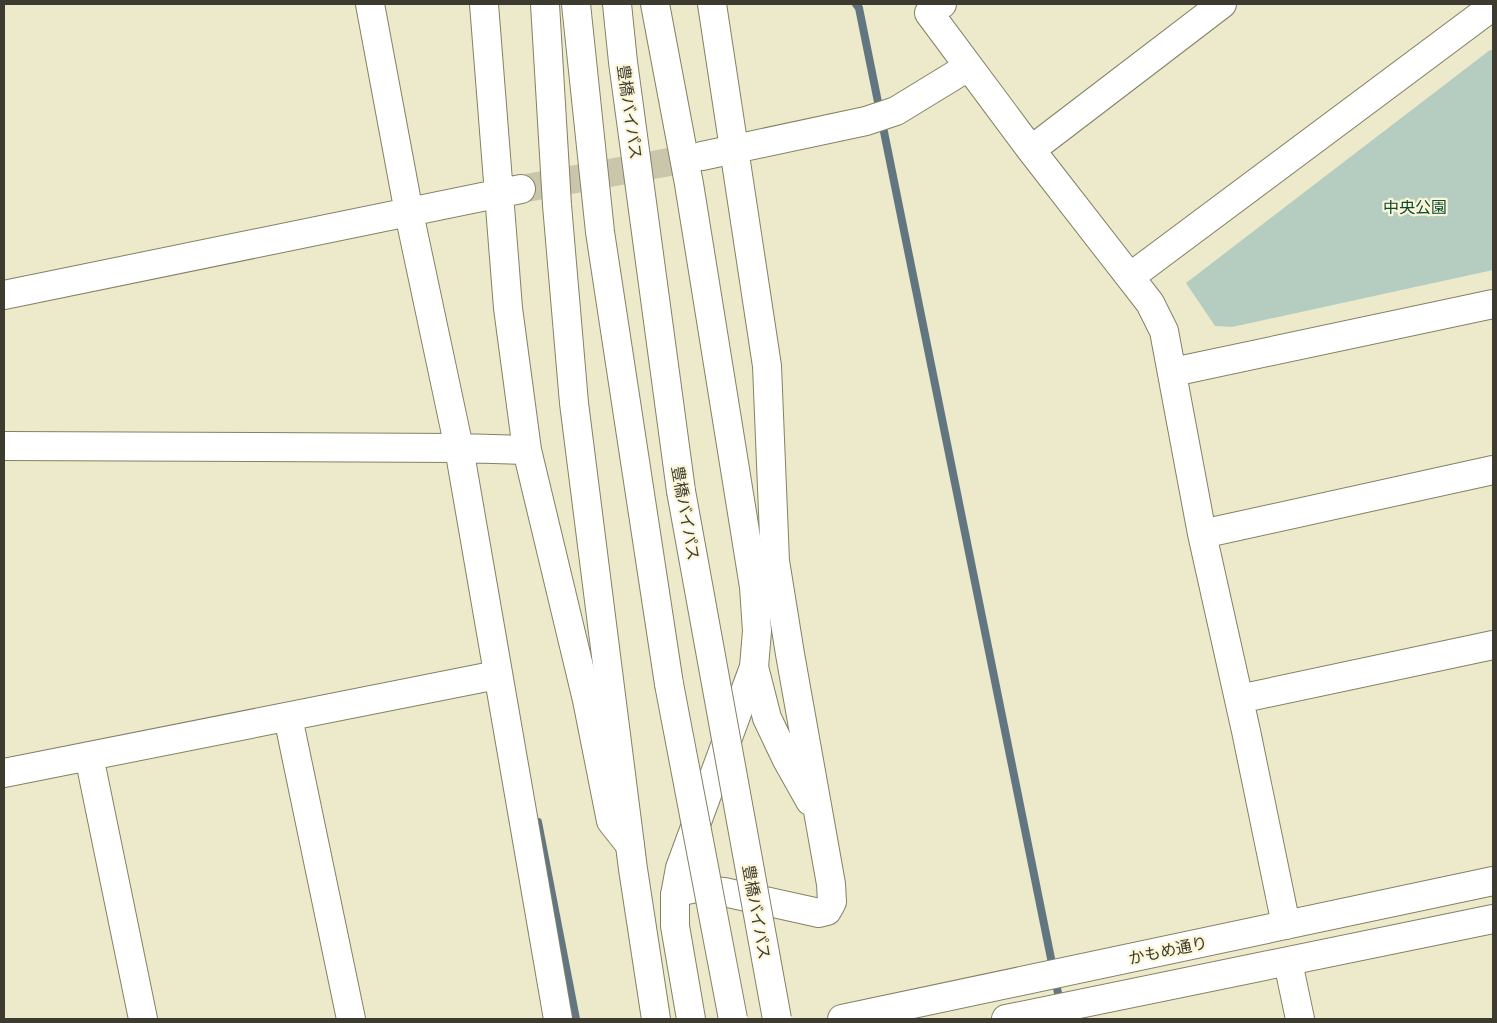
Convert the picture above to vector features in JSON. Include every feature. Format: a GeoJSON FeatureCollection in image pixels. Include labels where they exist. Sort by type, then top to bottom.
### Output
{"type":"FeatureCollection","features":[{"type":"Feature","properties":{"kind":"main road"},"geometry":{"type":"LineString","coordinates":[[370,4],[417,210],[558,1019]]}},
{"type":"Feature","properties":{"kind":"main road"},"geometry":{"type":"LineString","coordinates":[[484,4],[510,191],[508,308],[528,450],[587,700],[611,821],[630,845]]}},
{"type":"Feature","properties":{"kind":"main road"},"geometry":{"type":"LineString","coordinates":[[545,4],[557,205],[574,403],[632,869],[656,1019]]}},
{"type":"Feature","properties":{"kind":"main road"},"geometry":{"type":"LineString","coordinates":[[576,4],[600,232],[669,684],[733,1019]]}},
{"type":"Feature","properties":{"kind":"main road","name":"豊橋バイパス"},"geometry":{"type":"LineString","coordinates":[[617,4],[623,62],[681,491],[777,1019]]}},
{"type":"Feature","properties":{"kind":"main road"},"geometry":{"type":"LineString","coordinates":[[655,4],[688,184],[754,587],[757,631],[754,667],[680,868],[675,895],[675,926],[691,1019]]}},
{"type":"Feature","properties":{"kind":"main road"},"geometry":{"type":"LineString","coordinates":[[675,895],[677,892],[696,888],[724,892],[819,913],[826,911],[832,902],[831,884],[820,818],[775,561],[767,366],[712,4]]}},
{"type":"Feature","properties":{"kind":"main road"},"geometry":{"type":"LineString","coordinates":[[942,4],[929,13],[1031,150],[1150,304],[1164,331],[1202,534],[1239,699],[1286,925]]}},
{"type":"Feature","properties":{"kind":"main road"},"geometry":{"type":"LineString","coordinates":[[1031,150],[1222,4]]}},
{"type":"Feature","properties":{"kind":"main road"},"geometry":{"type":"LineString","coordinates":[[1130,277],[1493,6]]}},
{"type":"Feature","properties":{"kind":"main road"},"geometry":{"type":"LineString","coordinates":[[702,156],[866,121],[896,111],[968,67]]}},
{"type":"Feature","properties":{"kind":"main road"},"geometry":{"type":"LineString","coordinates":[[4,295],[510,191]]}},
{"type":"Feature","properties":{"kind":"main road"},"geometry":{"type":"LineString","coordinates":[[1173,372],[1493,304]]}},
{"type":"Feature","properties":{"kind":"main road"},"geometry":{"type":"LineString","coordinates":[[4,446],[528,450]]}},
{"type":"Feature","properties":{"kind":"main road"},"geometry":{"type":"LineString","coordinates":[[1202,534],[1493,470]]}},
{"type":"Feature","properties":{"kind":"main road"},"geometry":{"type":"LineString","coordinates":[[1239,699],[1493,645]]}},
{"type":"Feature","properties":{"kind":"main road"},"geometry":{"type":"LineString","coordinates":[[754,667],[767,718],[787,760],[820,818]]}},
{"type":"Feature","properties":{"kind":"main road"},"geometry":{"type":"LineString","coordinates":[[4,773],[498,675]]}},
{"type":"Feature","properties":{"kind":"main road"},"geometry":{"type":"LineString","coordinates":[[288,717],[351,1019]]}},
{"type":"Feature","properties":{"kind":"main road"},"geometry":{"type":"LineString","coordinates":[[89,756],[143,1019]]}},
{"type":"Feature","properties":{"kind":"main road","name":"かもめ通り"},"geometry":{"type":"LineString","coordinates":[[842,1019],[1493,881]]}},
{"type":"Feature","properties":{"kind":"main road"},"geometry":{"type":"LineString","coordinates":[[1006,1019],[1493,920]]}},
{"type":"Feature","properties":{"kind":"main road"},"geometry":{"type":"LineString","coordinates":[[1288,962],[1300,1019]]}},
{"type":"Feature","properties":{"kind":"green space","name":"中央公園"},"geometry":{"type":"Polygon","coordinates":[[[1490,50],[1493,50],[1493,270],[1232,327],[1215,326],[1186,283],[1490,50]]]}},
{"type":"Feature","properties":{"kind":"waterway"},"geometry":{"type":"LineString","coordinates":[[856,4],[859,8],[1060,1003]]}},
{"type":"Feature","properties":{"kind":"waterway"},"geometry":{"type":"LineString","coordinates":[[538,822],[576,1019]]}},
{"type":"Feature","properties":{"kind":"tunnel"},"geometry":{"type":"LineString","coordinates":[[521,189],[702,156]]}}]}
